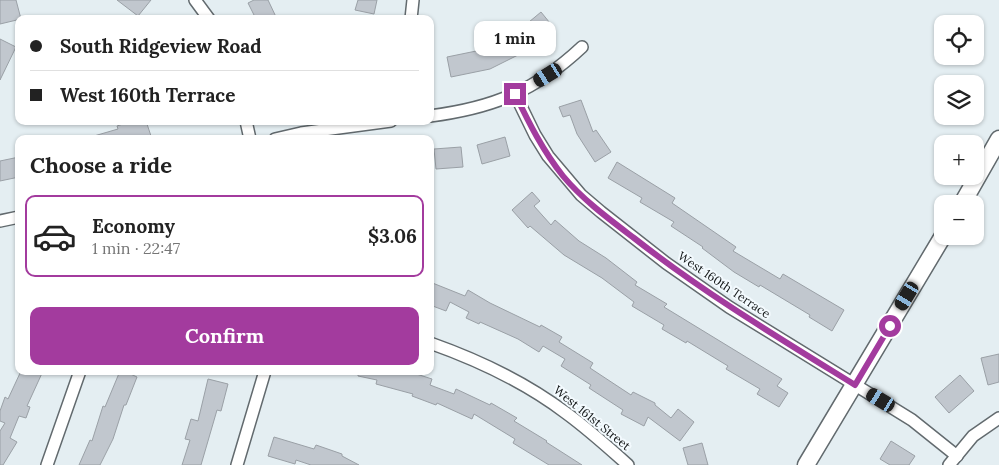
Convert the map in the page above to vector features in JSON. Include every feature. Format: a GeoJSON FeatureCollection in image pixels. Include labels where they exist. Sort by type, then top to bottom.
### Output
{"type":"FeatureCollection","features":[{"type":"Feature","properties":{"kind":"main road"},"geometry":{"type":"LineString","coordinates":[[967,195],[998,143]]}},
{"type":"Feature","properties":{"kind":"main road"},"geometry":{"type":"LineString","coordinates":[[806,465],[938,245]]}},
{"type":"Feature","properties":{"kind":"street"},"geometry":{"type":"LineString","coordinates":[[195,0],[206,15]]}},
{"type":"Feature","properties":{"kind":"street"},"geometry":{"type":"LineString","coordinates":[[411,15],[413,0]]}},
{"type":"Feature","properties":{"kind":"street"},"geometry":{"type":"LineString","coordinates":[[434,115],[486,106],[515,94],[548,75],[582,47]]}},
{"type":"Feature","properties":{"kind":"street","name":"West 160th Terrace"},"geometry":{"type":"LineString","coordinates":[[515,94],[535,135],[548,156],[581,195],[601,212],[666,263],[729,307],[912,420],[957,456]]}},
{"type":"Feature","properties":{"kind":"street"},"geometry":{"type":"LineString","coordinates":[[292,135],[361,125]]}},
{"type":"Feature","properties":{"kind":"street"},"geometry":{"type":"LineString","coordinates":[[0,221],[15,219]]}},
{"type":"Feature","properties":{"kind":"street","name":"West 161st Street"},"geometry":{"type":"LineString","coordinates":[[434,344],[465,355],[533,390],[572,417],[628,465]]}},
{"type":"Feature","properties":{"kind":"street"},"geometry":{"type":"LineString","coordinates":[[48,465],[79,375]]}},
{"type":"Feature","properties":{"kind":"street"},"geometry":{"type":"LineString","coordinates":[[237,465],[264,375]]}},
{"type":"Feature","properties":{"kind":"street"},"geometry":{"type":"LineString","coordinates":[[949,465],[974,436],[999,418]]}},
{"type":"Feature","properties":{"kind":"building"},"geometry":{"type":"Polygon","coordinates":[[[0,0],[16,0],[20,15],[15,15],[15,20],[0,24],[0,0]]]}},
{"type":"Feature","properties":{"kind":"building"},"geometry":{"type":"Polygon","coordinates":[[[117,0],[151,0],[139,15],[117,0]]]}},
{"type":"Feature","properties":{"kind":"building"},"geometry":{"type":"Polygon","coordinates":[[[254,0],[268,0],[275,15],[254,15],[248,3],[254,0]]]}},
{"type":"Feature","properties":{"kind":"building"},"geometry":{"type":"Polygon","coordinates":[[[358,0],[377,0],[374,14],[355,10],[358,0]]]}},
{"type":"Feature","properties":{"kind":"building"},"geometry":{"type":"Polygon","coordinates":[[[541,12],[554,28],[530,49],[490,69],[451,77],[447,57],[486,49],[517,32],[541,12]]]}},
{"type":"Feature","properties":{"kind":"building"},"geometry":{"type":"Polygon","coordinates":[[[0,39],[15,46],[15,49],[0,80],[0,39]]]}},
{"type":"Feature","properties":{"kind":"building"},"geometry":{"type":"Polygon","coordinates":[[[581,100],[593,132],[596,130],[611,152],[595,162],[577,134],[570,115],[563,117],[559,107],[581,100]]]}},
{"type":"Feature","properties":{"kind":"building"},"geometry":{"type":"Polygon","coordinates":[[[147,125],[151,135],[97,135],[118,129],[117,126],[147,125]]]}},
{"type":"Feature","properties":{"kind":"building"},"geometry":{"type":"Polygon","coordinates":[[[505,137],[510,156],[482,164],[477,145],[505,137]]]}},
{"type":"Feature","properties":{"kind":"building"},"geometry":{"type":"Polygon","coordinates":[[[461,147],[463,167],[436,169],[434,149],[461,147]]]}},
{"type":"Feature","properties":{"kind":"building"},"geometry":{"type":"Polygon","coordinates":[[[15,158],[15,178],[0,181],[0,161],[15,158]]]}},
{"type":"Feature","properties":{"kind":"building"},"geometry":{"type":"Polygon","coordinates":[[[617,162],[675,198],[672,203],[736,247],[733,251],[780,279],[783,274],[844,310],[832,331],[809,317],[810,315],[734,272],[703,247],[671,226],[674,222],[640,202],[642,198],[608,178],[617,162]]]}},
{"type":"Feature","properties":{"kind":"building"},"geometry":{"type":"Polygon","coordinates":[[[532,192],[540,201],[534,206],[551,225],[555,220],[579,241],[606,258],[637,282],[635,285],[667,304],[664,307],[782,379],[777,386],[788,393],[779,407],[757,394],[760,389],[726,369],[728,366],[687,341],[686,343],[662,329],[664,325],[632,306],[634,302],[602,278],[564,255],[530,226],[528,228],[512,210],[532,192]]]}},
{"type":"Feature","properties":{"kind":"building"},"geometry":{"type":"Polygon","coordinates":[[[434,284],[465,296],[468,290],[490,303],[540,327],[541,325],[562,337],[559,342],[593,363],[590,368],[631,395],[633,392],[655,403],[671,418],[678,409],[694,422],[680,441],[648,417],[644,426],[621,414],[623,410],[589,388],[591,385],[561,366],[565,359],[543,346],[539,352],[518,339],[480,322],[479,324],[466,318],[469,312],[450,302],[446,311],[434,306],[434,284]]]}},
{"type":"Feature","properties":{"kind":"building"},"geometry":{"type":"Polygon","coordinates":[[[999,354],[999,382],[988,385],[981,358],[999,354]]]}},
{"type":"Feature","properties":{"kind":"building"},"geometry":{"type":"Polygon","coordinates":[[[19,375],[41,375],[27,406],[30,407],[26,418],[19,416],[10,438],[17,442],[3,465],[0,465],[0,431],[5,423],[0,421],[0,411],[5,397],[8,399],[19,375]]]}},
{"type":"Feature","properties":{"kind":"building"},"geometry":{"type":"Polygon","coordinates":[[[118,375],[133,375],[137,377],[126,405],[124,405],[113,439],[100,465],[79,465],[90,440],[92,441],[103,406],[105,407],[118,375]]]}},
{"type":"Feature","properties":{"kind":"building"},"geometry":{"type":"Polygon","coordinates":[[[420,375],[432,379],[430,385],[454,394],[456,389],[490,405],[491,403],[517,418],[514,421],[582,465],[549,465],[513,443],[515,439],[474,414],[472,419],[437,403],[436,405],[412,396],[413,394],[376,384],[377,380],[358,376],[420,375]]]}},
{"type":"Feature","properties":{"kind":"building"},"geometry":{"type":"Polygon","coordinates":[[[960,375],[974,391],[949,413],[935,397],[960,375]]]}},
{"type":"Feature","properties":{"kind":"building"},"geometry":{"type":"Polygon","coordinates":[[[208,379],[228,384],[221,411],[217,410],[201,465],[182,465],[190,440],[185,439],[191,419],[198,421],[208,379]]]}},
{"type":"Feature","properties":{"kind":"building"},"geometry":{"type":"Polygon","coordinates":[[[274,437],[314,449],[316,445],[342,454],[342,456],[359,465],[311,465],[296,460],[295,464],[268,456],[274,437]]]}},
{"type":"Feature","properties":{"kind":"building"},"geometry":{"type":"Polygon","coordinates":[[[891,441],[915,456],[909,465],[890,465],[880,459],[891,441]]]}},
{"type":"Feature","properties":{"kind":"building"},"geometry":{"type":"Polygon","coordinates":[[[702,443],[708,465],[688,465],[683,448],[702,443]]]}},
{"type":"Feature","properties":{"kind":"route"},"geometry":{"type":"LineString","coordinates":[[515,94],[535,135],[548,156],[581,195],[666,263],[729,307],[855,385],[890,326]]}}]}
